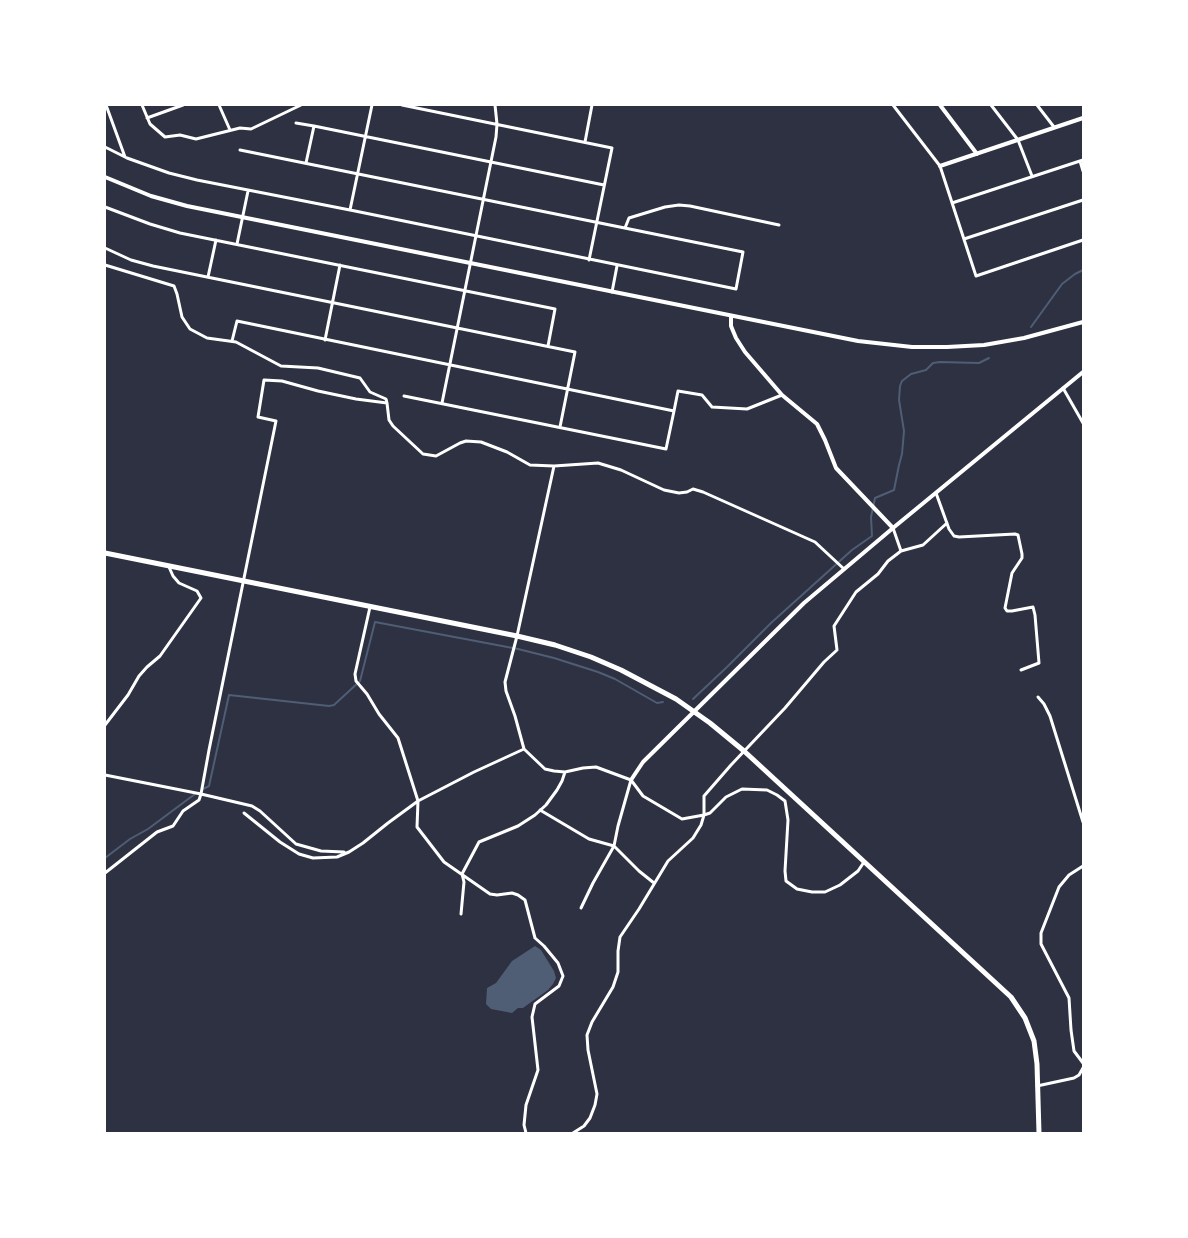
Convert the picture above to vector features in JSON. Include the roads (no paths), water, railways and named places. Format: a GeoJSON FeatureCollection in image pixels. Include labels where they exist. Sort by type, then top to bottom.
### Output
{"type":"FeatureCollection","features":[{"type":"Feature","properties":{"kind":"main road"},"geometry":{"type":"LineString","coordinates":[[105,553],[555,645],[591,657],[660,690],[693,711],[744,751],[1011,997],[1025,1018],[1034,1041],[1039,1133]]}},
{"type":"Feature","properties":{"kind":"street"},"geometry":{"type":"LineString","coordinates":[[106,105],[125,157]]}},
{"type":"Feature","properties":{"kind":"street"},"geometry":{"type":"LineString","coordinates":[[142,105],[150,124],[165,137],[180,135],[196,139],[240,128],[251,129],[301,105]]}},
{"type":"Feature","properties":{"kind":"street"},"geometry":{"type":"LineString","coordinates":[[147,118],[183,105]]}},
{"type":"Feature","properties":{"kind":"street"},"geometry":{"type":"LineString","coordinates":[[219,105],[230,130]]}},
{"type":"Feature","properties":{"kind":"street"},"geometry":{"type":"LineString","coordinates":[[350,210],[372,105]]}},
{"type":"Feature","properties":{"kind":"street"},"geometry":{"type":"LineString","coordinates":[[402,105],[612,148],[589,260]]}},
{"type":"Feature","properties":{"kind":"street"},"geometry":{"type":"LineString","coordinates":[[442,403],[496,137],[495,105]]}},
{"type":"Feature","properties":{"kind":"street"},"geometry":{"type":"LineString","coordinates":[[585,142],[592,105]]}},
{"type":"Feature","properties":{"kind":"street"},"geometry":{"type":"LineString","coordinates":[[892,105],[940,166],[976,276],[1083,240]]}},
{"type":"Feature","properties":{"kind":"street"},"geometry":{"type":"LineString","coordinates":[[939,105],[977,154]]}},
{"type":"Feature","properties":{"kind":"street"},"geometry":{"type":"LineString","coordinates":[[991,105],[1018,140],[1032,176]]}},
{"type":"Feature","properties":{"kind":"street"},"geometry":{"type":"LineString","coordinates":[[1037,105],[1054,127]]}},
{"type":"Feature","properties":{"kind":"street"},"geometry":{"type":"LineString","coordinates":[[940,166],[1083,118]]}},
{"type":"Feature","properties":{"kind":"street"},"geometry":{"type":"LineString","coordinates":[[296,123],[604,185]]}},
{"type":"Feature","properties":{"kind":"street"},"geometry":{"type":"LineString","coordinates":[[306,164],[314,126]]}},
{"type":"Feature","properties":{"kind":"street"},"geometry":{"type":"LineString","coordinates":[[105,147],[169,173],[197,180],[736,289],[743,252],[240,150]]}},
{"type":"Feature","properties":{"kind":"street"},"geometry":{"type":"LineString","coordinates":[[952,203],[1081,160],[1083,171]]}},
{"type":"Feature","properties":{"kind":"street"},"geometry":{"type":"LineString","coordinates":[[105,177],[163,200],[858,341],[912,347],[947,347],[1001,342],[1045,333],[1083,321]]}},
{"type":"Feature","properties":{"kind":"street"},"geometry":{"type":"LineString","coordinates":[[237,244],[248,191]]}},
{"type":"Feature","properties":{"kind":"street"},"geometry":{"type":"LineString","coordinates":[[964,239],[1083,200]]}},
{"type":"Feature","properties":{"kind":"street"},"geometry":{"type":"LineString","coordinates":[[626,228],[629,218],[679,205],[778,225]]}},
{"type":"Feature","properties":{"kind":"street"},"geometry":{"type":"LineString","coordinates":[[105,208],[180,233],[555,309],[548,346]]}},
{"type":"Feature","properties":{"kind":"street"},"geometry":{"type":"LineString","coordinates":[[208,277],[216,240]]}},
{"type":"Feature","properties":{"kind":"street"},"geometry":{"type":"LineString","coordinates":[[105,248],[142,263],[575,352],[560,427]]}},
{"type":"Feature","properties":{"kind":"street"},"geometry":{"type":"LineString","coordinates":[[105,265],[174,286],[182,317],[190,329],[207,338],[232,341],[281,366],[318,368],[360,378],[370,392],[386,399],[389,420],[393,426],[423,454],[436,456],[466,441],[481,442],[507,452],[530,465],[598,463],[621,470],[664,490],[679,493],[693,489],[703,492],[815,542],[844,569]]}},
{"type":"Feature","properties":{"kind":"street"},"geometry":{"type":"LineString","coordinates":[[325,340],[340,265]]}},
{"type":"Feature","properties":{"kind":"street"},"geometry":{"type":"LineString","coordinates":[[612,292],[617,266]]}},
{"type":"Feature","properties":{"kind":"street"},"geometry":{"type":"LineString","coordinates":[[731,316],[731,326],[745,352],[782,395],[817,424],[836,468],[893,528],[901,551]]}},
{"type":"Feature","properties":{"kind":"street"},"geometry":{"type":"LineString","coordinates":[[232,341],[237,321],[674,411]]}},
{"type":"Feature","properties":{"kind":"street"},"geometry":{"type":"LineString","coordinates":[[581,908],[614,846],[631,780],[643,762],[804,603],[1083,372]]}},
{"type":"Feature","properties":{"kind":"street"},"geometry":{"type":"LineString","coordinates":[[105,873],[157,832],[173,826],[183,811],[199,800],[201,794],[276,421],[258,417],[264,380],[282,381],[346,397],[387,403]]}},
{"type":"Feature","properties":{"kind":"street"},"geometry":{"type":"LineString","coordinates":[[1063,387],[1083,423]]}},
{"type":"Feature","properties":{"kind":"street"},"geometry":{"type":"LineString","coordinates":[[404,396],[666,449],[678,391],[702,395],[712,407],[747,409],[782,395]]}},
{"type":"Feature","properties":{"kind":"street"},"geometry":{"type":"LineString","coordinates":[[554,466],[505,682],[524,749],[545,769],[565,772],[596,767],[631,780],[643,796],[682,819],[710,813],[726,796],[742,789],[766,790],[777,795],[785,801],[788,820],[786,881],[797,889],[825,892],[840,885],[858,871],[864,862]]}},
{"type":"Feature","properties":{"kind":"street"},"geometry":{"type":"LineString","coordinates":[[936,493],[954,536],[1018,535],[1022,558],[1012,573],[1005,608],[1007,611],[1012,611],[1033,607],[1039,663],[1021,670]]}},
{"type":"Feature","properties":{"kind":"street"},"geometry":{"type":"LineString","coordinates":[[573,1133],[584,1126],[595,1106],[597,1094],[587,1035],[613,987],[618,972],[620,937],[668,861],[693,838],[701,825],[704,815],[704,796],[837,650],[835,623],[856,592],[901,551],[923,545],[947,523]]}},
{"type":"Feature","properties":{"kind":"street"},"geometry":{"type":"LineString","coordinates":[[105,725],[147,667],[160,656],[201,598],[196,591],[179,583],[169,567]]}},
{"type":"Feature","properties":{"kind":"street"},"geometry":{"type":"LineString","coordinates":[[370,607],[355,674],[356,681],[367,694],[378,714],[398,738],[418,801],[417,827],[444,862],[490,894],[512,893],[525,900],[535,938],[558,963],[563,976],[559,986],[535,1004],[532,1017],[538,1070],[526,1105],[524,1125],[526,1133]]}},
{"type":"Feature","properties":{"kind":"street"},"geometry":{"type":"LineString","coordinates":[[1038,697],[1050,717],[1083,822]]}},
{"type":"Feature","properties":{"kind":"street"},"geometry":{"type":"LineString","coordinates":[[244,813],[299,854],[313,858],[337,857],[363,843],[418,801],[524,749]]}},
{"type":"Feature","properties":{"kind":"street"},"geometry":{"type":"LineString","coordinates":[[461,914],[464,882],[462,874],[479,842],[518,826],[540,810],[557,790],[565,772]]}},
{"type":"Feature","properties":{"kind":"street"},"geometry":{"type":"LineString","coordinates":[[105,775],[252,806],[296,843],[321,851],[349,852]]}},
{"type":"Feature","properties":{"kind":"street"},"geometry":{"type":"LineString","coordinates":[[540,810],[589,839],[614,846],[654,883]]}},
{"type":"Feature","properties":{"kind":"street"},"geometry":{"type":"LineString","coordinates":[[1037,1086],[1074,1078],[1079,1075],[1083,1065],[1074,1051],[1069,998],[1041,944],[1041,933],[1059,887],[1068,875],[1083,866]]}},
{"type":"Feature","properties":{"kind":"water"},"geometry":{"type":"Polygon","coordinates":[[[535,946],[541,950],[554,971],[556,978],[553,984],[523,1008],[518,1008],[512,1013],[491,1009],[486,1004],[487,988],[496,983],[512,961],[535,946]]]}},
{"type":"Feature","properties":{"kind":"waterway"},"geometry":{"type":"LineString","coordinates":[[1031,327],[1062,284],[1083,270]]}},
{"type":"Feature","properties":{"kind":"waterway"},"geometry":{"type":"LineString","coordinates":[[693,699],[771,623],[852,550],[872,536],[871,517],[875,498],[894,490],[902,454],[904,431],[899,400],[902,381],[911,374],[926,370],[933,363],[979,363],[989,358]]}},
{"type":"Feature","properties":{"kind":"waterway"},"geometry":{"type":"LineString","coordinates":[[203,789],[209,786],[229,695],[334,705],[360,681],[375,622],[554,658],[598,672],[657,703],[663,702]]}},
{"type":"Feature","properties":{"kind":"waterway"},"geometry":{"type":"LineString","coordinates":[[105,858],[195,794]]}}]}
